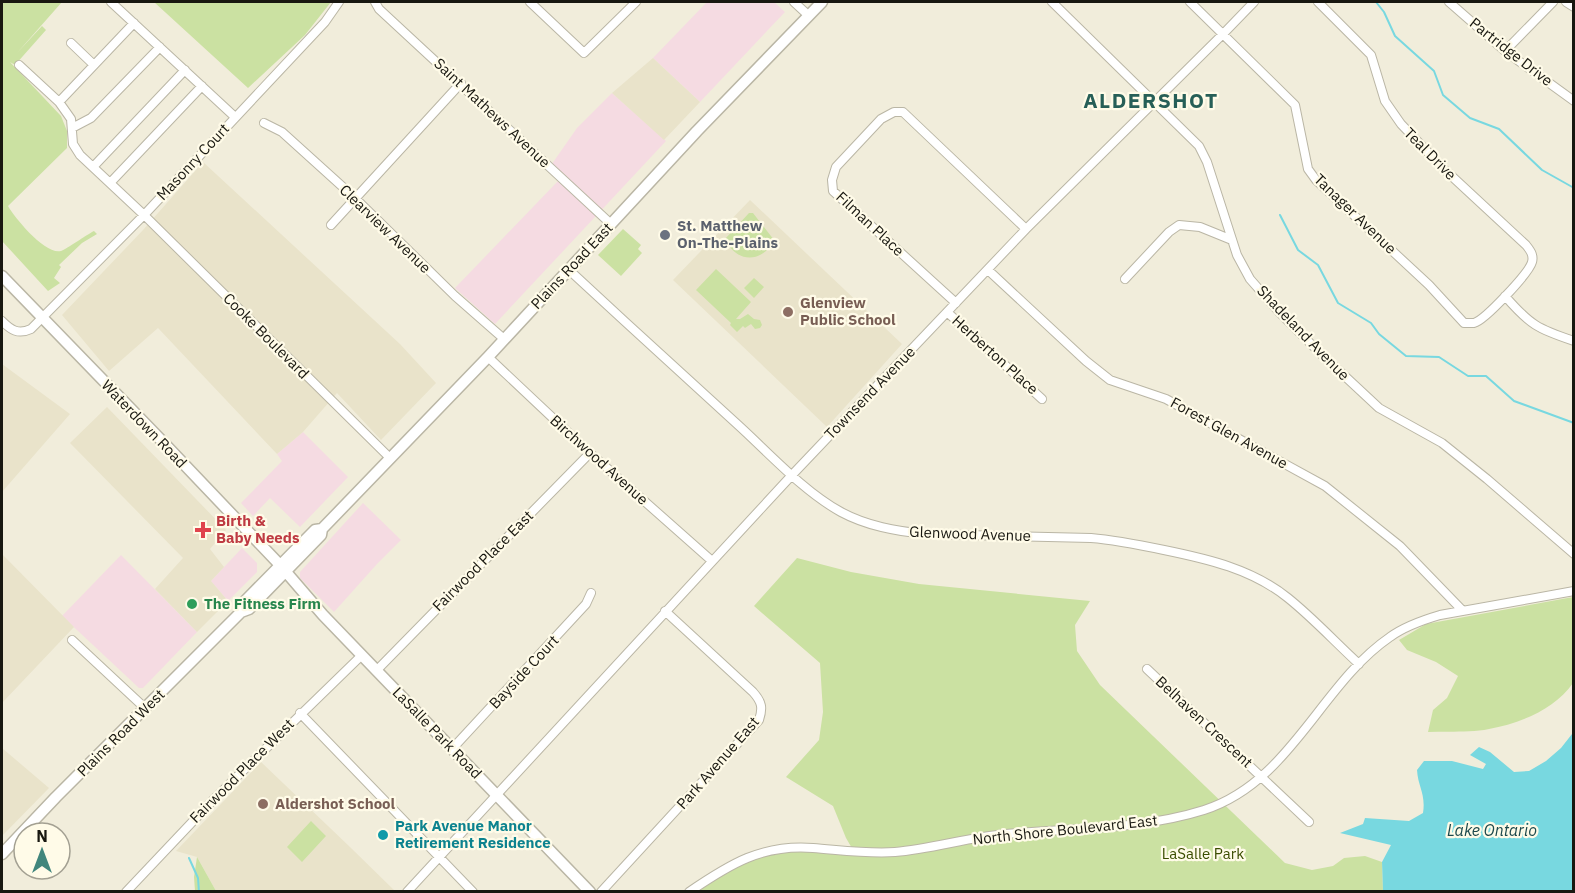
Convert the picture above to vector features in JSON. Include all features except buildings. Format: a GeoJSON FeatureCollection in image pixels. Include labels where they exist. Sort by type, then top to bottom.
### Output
{"type":"FeatureCollection","features":[{"type":"Feature","properties":{"kind":"main road","name":"Plains Road East"},"geometry":{"type":"LineString","coordinates":[[283,569],[321,535],[321,529],[488,357],[610,224],[822,2]]}},
{"type":"Feature","properties":{"kind":"main road","name":"Waterdown Road"},"geometry":{"type":"LineString","coordinates":[[2,276],[283,569]]}},
{"type":"Feature","properties":{"kind":"main road","name":"Plains Road West"},"geometry":{"type":"LineString","coordinates":[[2,854],[242,612],[249,609],[283,569]]}},
{"type":"Feature","properties":{"kind":"main road","name":"LaSalle Park Road"},"geometry":{"type":"LineString","coordinates":[[283,569],[362,655],[590,891]]}},
{"type":"Feature","properties":{"kind":"street"},"geometry":{"type":"LineString","coordinates":[[111,2],[235,117]]}},
{"type":"Feature","properties":{"kind":"street","name":"Masonry Court"},"geometry":{"type":"LineString","coordinates":[[2,321],[10,330],[25,332],[41,318],[144,215],[325,22],[339,2]]}},
{"type":"Feature","properties":{"kind":"street","name":"Saint Mathews Avenue"},"geometry":{"type":"LineString","coordinates":[[375,2],[379,9],[610,224]]}},
{"type":"Feature","properties":{"kind":"street"},"geometry":{"type":"LineString","coordinates":[[530,2],[584,53],[636,2]]}},
{"type":"Feature","properties":{"kind":"street"},"geometry":{"type":"LineString","coordinates":[[794,2],[808,15]]}},
{"type":"Feature","properties":{"kind":"street","name":"Shadeland Avenue"},"geometry":{"type":"LineString","coordinates":[[1052,2],[1199,146],[1207,162],[1237,255],[1250,279],[1280,313],[1379,408],[1442,444],[1487,479],[1574,554]]}},
{"type":"Feature","properties":{"kind":"street","name":"Tanager Avenue"},"geometry":{"type":"LineString","coordinates":[[1190,2],[1295,105],[1308,169],[1316,180],[1429,285],[1457,317],[1464,323],[1473,323],[1483,318],[1505,296]]}},
{"type":"Feature","properties":{"kind":"street","name":"Townsend Avenue"},"geometry":{"type":"LineString","coordinates":[[407,891],[792,474],[1026,229],[1254,2]]}},
{"type":"Feature","properties":{"kind":"street","name":"Teal Drive"},"geometry":{"type":"LineString","coordinates":[[1318,2],[1371,55],[1385,101],[1401,124],[1444,169],[1532,253],[1532,262],[1505,296]]}},
{"type":"Feature","properties":{"kind":"street","name":"Partridge Drive"},"geometry":{"type":"LineString","coordinates":[[1449,2],[1505,51],[1574,101]]}},
{"type":"Feature","properties":{"kind":"street"},"geometry":{"type":"LineString","coordinates":[[1505,51],[1553,2]]}},
{"type":"Feature","properties":{"kind":"street"},"geometry":{"type":"LineString","coordinates":[[1566,2],[1574,7]]}},
{"type":"Feature","properties":{"kind":"street"},"geometry":{"type":"LineString","coordinates":[[19,65],[59,102],[134,23]]}},
{"type":"Feature","properties":{"kind":"street"},"geometry":{"type":"LineString","coordinates":[[71,43],[94,65]]}},
{"type":"Feature","properties":{"kind":"street"},"geometry":{"type":"LineString","coordinates":[[72,128],[91,118],[160,47]]}},
{"type":"Feature","properties":{"kind":"street"},"geometry":{"type":"LineString","coordinates":[[93,167],[185,70]]}},
{"type":"Feature","properties":{"kind":"street"},"geometry":{"type":"LineString","coordinates":[[331,225],[461,83]]}},
{"type":"Feature","properties":{"kind":"street"},"geometry":{"type":"LineString","coordinates":[[110,183],[202,86]]}},
{"type":"Feature","properties":{"kind":"street","name":"Cooke Boulevard"},"geometry":{"type":"LineString","coordinates":[[59,102],[71,119],[74,144],[80,155],[144,215],[389,457]]}},
{"type":"Feature","properties":{"kind":"street","name":"Filman Place"},"geometry":{"type":"LineString","coordinates":[[956,303],[833,191],[832,180],[836,167],[881,119],[894,112],[903,112],[1026,229]]}},
{"type":"Feature","properties":{"kind":"street","name":"Clearview Avenue"},"geometry":{"type":"LineString","coordinates":[[264,123],[282,132],[355,198],[455,296],[504,339]]}},
{"type":"Feature","properties":{"kind":"street"},"geometry":{"type":"LineString","coordinates":[[1125,279],[1169,232],[1179,225],[1200,227],[1232,240]]}},
{"type":"Feature","properties":{"kind":"street","name":"Glenwood Avenue"},"geometry":{"type":"LineString","coordinates":[[568,269],[792,474],[844,514],[878,527],[899,531],[925,534],[1115,540],[1206,558],[1257,578],[1287,597],[1359,664]]}},
{"type":"Feature","properties":{"kind":"street","name":"Forest Glen Avenue"},"geometry":{"type":"LineString","coordinates":[[988,270],[1086,362],[1110,380],[1166,399],[1325,486],[1400,546],[1462,610]]}},
{"type":"Feature","properties":{"kind":"street"},"geometry":{"type":"LineString","coordinates":[[1505,296],[1524,317],[1543,331],[1574,341]]}},
{"type":"Feature","properties":{"kind":"street","name":"Herberton Place"},"geometry":{"type":"LineString","coordinates":[[947,312],[1042,399]]}},
{"type":"Feature","properties":{"kind":"street","name":"Birchwood Avenue"},"geometry":{"type":"LineString","coordinates":[[488,357],[590,453],[712,561]]}},
{"type":"Feature","properties":{"kind":"street","name":"Fairwood Place East"},"geometry":{"type":"LineString","coordinates":[[377,670],[590,453]]}},
{"type":"Feature","properties":{"kind":"street","name":"North Shore Boulevard East"},"geometry":{"type":"LineString","coordinates":[[689,891],[738,860],[777,848],[812,848],[868,853],[895,852],[1005,834],[1078,831],[1118,826],[1206,809],[1227,801],[1252,786],[1273,766],[1359,664],[1392,635],[1421,621],[1462,610],[1486,608],[1574,591]]}},
{"type":"Feature","properties":{"kind":"street","name":"Bayside Court"},"geometry":{"type":"LineString","coordinates":[[452,749],[586,604],[591,593]]}},
{"type":"Feature","properties":{"kind":"street","name":"Park Avenue East"},"geometry":{"type":"LineString","coordinates":[[601,891],[759,720],[762,711],[761,701],[753,692],[665,611]]}},
{"type":"Feature","properties":{"kind":"street"},"geometry":{"type":"LineString","coordinates":[[72,640],[146,709]]}},
{"type":"Feature","properties":{"kind":"street","name":"Fairwood Place West"},"geometry":{"type":"LineString","coordinates":[[126,891],[300,713],[362,655]]}},
{"type":"Feature","properties":{"kind":"street","name":"Belhaven Crescent"},"geometry":{"type":"LineString","coordinates":[[1147,669],[1262,776]]}},
{"type":"Feature","properties":{"kind":"street"},"geometry":{"type":"LineString","coordinates":[[300,713],[473,891]]}},
{"type":"Feature","properties":{"kind":"street"},"geometry":{"type":"LineString","coordinates":[[1262,776],[1309,822]]}},
{"type":"Feature","properties":{"kind":"shaded area"},"geometry":{"type":"Polygon","coordinates":[[[707,2],[774,2],[785,12],[700,102],[653,58],[707,2]]]}},
{"type":"Feature","properties":{"kind":"shaded area"},"geometry":{"type":"Polygon","coordinates":[[[653,58],[700,102],[664,140],[612,93],[653,58]]]}},
{"type":"Feature","properties":{"kind":"shaded area"},"geometry":{"type":"Polygon","coordinates":[[[612,93],[666,141],[495,324],[455,288],[558,181],[547,171],[577,128],[612,93]]]}},
{"type":"Feature","properties":{"kind":"shaded area"},"geometry":{"type":"Polygon","coordinates":[[[203,162],[400,344],[436,383],[381,440],[337,393],[303,432],[277,454],[158,328],[109,371],[62,315],[143,230],[203,162]]]}},
{"type":"Feature","properties":{"kind":"shaded area","name":"Glenview Public School"},"geometry":{"type":"Polygon","coordinates":[[[750,200],[902,344],[827,427],[673,280],[750,200]]]}},
{"type":"Feature","properties":{"kind":"shaded area"},"geometry":{"type":"Polygon","coordinates":[[[2,364],[70,414],[2,492],[2,364]]]}},
{"type":"Feature","properties":{"kind":"shaded area"},"geometry":{"type":"Polygon","coordinates":[[[107,407],[226,530],[210,549],[224,567],[211,581],[228,601],[197,632],[155,589],[183,558],[70,443],[107,407]]]}},
{"type":"Feature","properties":{"kind":"shaded area"},"geometry":{"type":"Polygon","coordinates":[[[303,432],[348,477],[300,527],[270,498],[253,516],[241,503],[282,461],[277,454],[303,432]]]}},
{"type":"Feature","properties":{"kind":"shaded area"},"geometry":{"type":"Polygon","coordinates":[[[363,503],[401,540],[334,612],[300,578],[300,572],[363,503]]]}},
{"type":"Feature","properties":{"kind":"shaded area"},"geometry":{"type":"Polygon","coordinates":[[[242,548],[257,563],[257,572],[228,601],[211,581],[242,548]]]}},
{"type":"Feature","properties":{"kind":"shaded area"},"geometry":{"type":"Polygon","coordinates":[[[2,554],[74,627],[2,703],[2,554]]]}},
{"type":"Feature","properties":{"kind":"shaded area"},"geometry":{"type":"Polygon","coordinates":[[[121,555],[197,632],[143,688],[139,688],[62,616],[121,555]]]}},
{"type":"Feature","properties":{"kind":"shaded area"},"geometry":{"type":"Polygon","coordinates":[[[2,748],[49,788],[17,821],[12,821],[12,826],[2,836],[2,748]]]}},
{"type":"Feature","properties":{"kind":"shaded area","name":"Aldershot School"},"geometry":{"type":"Polygon","coordinates":[[[261,762],[395,891],[216,891],[197,857],[176,851],[261,762]]]}},
{"type":"Feature","properties":{"kind":"green space"},"geometry":{"type":"Polygon","coordinates":[[[2,2],[62,2],[17,53],[42,26],[46,30],[15,65],[10,62],[61,116],[67,131],[67,148],[8,206],[39,242],[54,251],[64,250],[94,231],[97,234],[82,243],[59,265],[61,267],[54,278],[60,283],[48,291],[2,241],[2,2]]]}},
{"type":"Feature","properties":{"kind":"green space"},"geometry":{"type":"Polygon","coordinates":[[[154,2],[331,2],[305,35],[248,88],[154,2]]]}},
{"type":"Feature","properties":{"kind":"green space"},"geometry":{"type":"Polygon","coordinates":[[[749,213],[753,213],[774,240],[763,253],[749,258],[736,253],[725,239],[749,213]]]}},
{"type":"Feature","properties":{"kind":"green space"},"geometry":{"type":"Polygon","coordinates":[[[623,229],[641,245],[638,249],[642,253],[621,276],[598,255],[623,229]]]}},
{"type":"Feature","properties":{"kind":"green space"},"geometry":{"type":"Polygon","coordinates":[[[716,269],[751,302],[736,319],[748,314],[760,320],[762,325],[760,328],[755,329],[751,324],[745,328],[743,326],[737,332],[730,325],[731,323],[696,290],[716,269]]]}},
{"type":"Feature","properties":{"kind":"green space"},"geometry":{"type":"Polygon","coordinates":[[[754,278],[764,287],[754,298],[744,288],[754,278]]]}},
{"type":"Feature","properties":{"kind":"green space","name":"LaSalle Park"},"geometry":{"type":"Polygon","coordinates":[[[797,558],[851,572],[919,584],[1090,601],[1075,625],[1077,651],[1100,685],[1285,863],[1312,870],[1333,866],[1344,858],[1365,856],[1382,862],[1383,892],[697,892],[745,863],[776,852],[806,851],[856,855],[846,838],[833,806],[786,777],[819,740],[823,712],[820,663],[754,606],[797,558]]]}},
{"type":"Feature","properties":{"kind":"green space"},"geometry":{"type":"Polygon","coordinates":[[[1573,597],[1573,683],[1566,692],[1536,714],[1513,723],[1482,730],[1428,732],[1433,710],[1447,698],[1458,676],[1436,662],[1407,650],[1399,640],[1426,624],[1573,597]]]}},
{"type":"Feature","properties":{"kind":"green space"},"geometry":{"type":"Polygon","coordinates":[[[311,821],[326,836],[302,862],[287,847],[311,821]]]}},
{"type":"Feature","properties":{"kind":"green space"},"geometry":{"type":"Polygon","coordinates":[[[197,857],[216,891],[195,891],[194,877],[197,857]]]}},
{"type":"Feature","properties":{"kind":"water","name":"Lake Ontario"},"geometry":{"type":"Polygon","coordinates":[[[1573,713],[1573,891],[1383,891],[1382,862],[1391,845],[1340,833],[1363,824],[1365,818],[1409,821],[1423,813],[1417,770],[1424,761],[1452,761],[1483,769],[1486,764],[1470,755],[1479,747],[1490,752],[1514,772],[1529,771],[1546,761],[1572,734],[1573,713]]]}},
{"type":"Feature","properties":{"kind":"waterway"},"geometry":{"type":"LineString","coordinates":[[1376,2],[1384,12],[1395,36],[1434,71],[1443,95],[1470,118],[1499,129],[1542,170],[1574,188]]}},
{"type":"Feature","properties":{"kind":"waterway"},"geometry":{"type":"LineString","coordinates":[[1280,215],[1298,250],[1318,265],[1338,303],[1371,323],[1379,334],[1406,356],[1439,357],[1468,376],[1486,376],[1514,401],[1574,423]]}},
{"type":"Feature","properties":{"kind":"waterway"},"geometry":{"type":"LineString","coordinates":[[189,858],[198,878],[199,892]]}},
{"type":"Feature","properties":{"kind":"place","name":"St. Matthew On-The-Plains"},"geometry":{"type":"Point","coordinates":[665,235]}},
{"type":"Feature","properties":{"kind":"place","name":"Glenview Public School"},"geometry":{"type":"Point","coordinates":[788,312]}},
{"type":"Feature","properties":{"kind":"place","name":"Birth & Baby Needs"},"geometry":{"type":"Point","coordinates":[203,530]}},
{"type":"Feature","properties":{"kind":"place","name":"The Fitness Firm"},"geometry":{"type":"Point","coordinates":[192,604]}},
{"type":"Feature","properties":{"kind":"place","name":"Aldershot School"},"geometry":{"type":"Point","coordinates":[263,804]}},
{"type":"Feature","properties":{"kind":"place","name":"Park Avenue Manor Retirement Residence"},"geometry":{"type":"Point","coordinates":[383,835]}},
{"type":"Feature","properties":{"kind":"district","name":"ALDERSHOT"},"geometry":{"type":"Point","coordinates":[1151,101]}}]}
